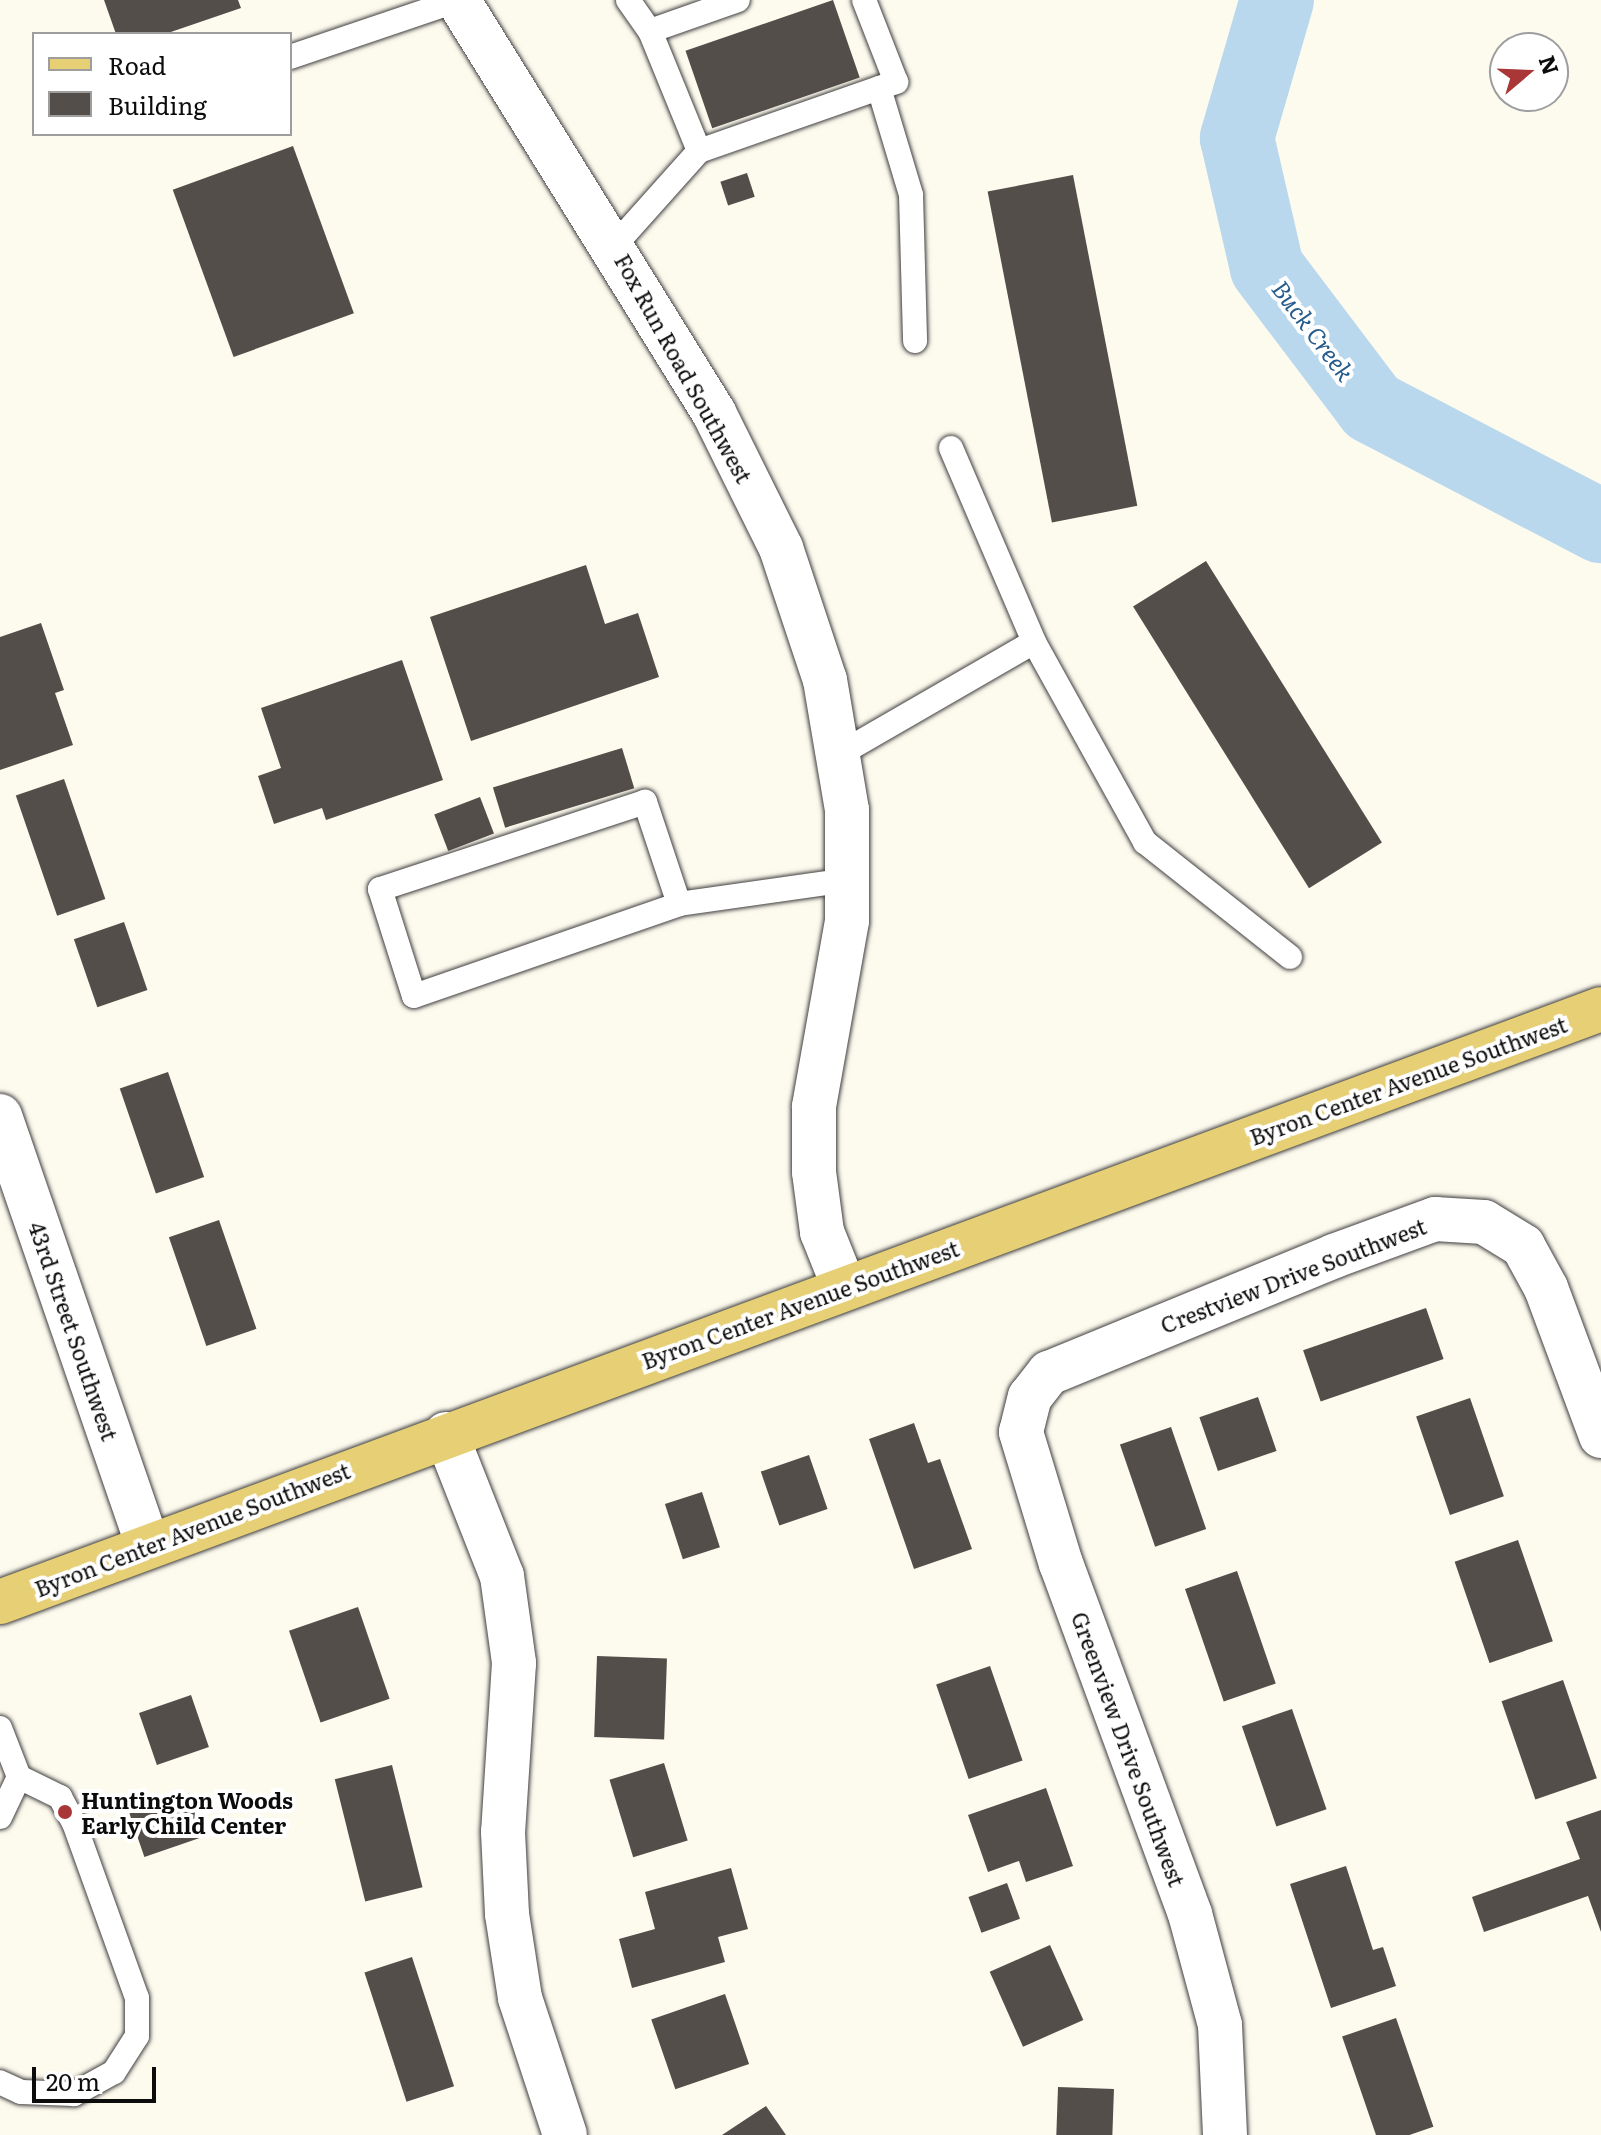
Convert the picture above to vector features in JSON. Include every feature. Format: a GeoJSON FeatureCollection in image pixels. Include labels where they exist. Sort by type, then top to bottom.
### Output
{"type":"FeatureCollection","features":[{"type":"Feature","properties":{"kind":"main road","name":"Byron Center Avenue Southwest"},"geometry":{"type":"LineString","coordinates":[[0,1602],[446,1434],[1601,1009]]}},
{"type":"Feature","properties":{"kind":"street","name":"Fox Run Road Southwest"},"geometry":{"type":"LineString","coordinates":[[458,0],[615,245],[714,413],[781,548],[825,680],[847,810],[847,921],[814,1133],[822,1232],[844,1287]]}},
{"type":"Feature","properties":{"kind":"street","name":"43rd Street Southwest"},"geometry":{"type":"LineString","coordinates":[[0,1116],[148,1545]]}},
{"type":"Feature","properties":{"kind":"street","name":"Crestview Drive Southwest"},"geometry":{"type":"LineString","coordinates":[[1049,1373],[1435,1219],[1484,1222],[1523,1246],[1538,1274],[1601,1436]]}},
{"type":"Feature","properties":{"kind":"street","name":"Greenview Drive Southwest"},"geometry":{"type":"LineString","coordinates":[[1049,1373],[1030,1397],[1021,1432],[1061,1564],[1190,1914],[1220,2025],[1225,2135]]}},
{"type":"Feature","properties":{"kind":"street"},"geometry":{"type":"LineString","coordinates":[[446,1434],[502,1576],[514,1663],[503,1832],[507,1914],[520,1998],[565,2135]]}},
{"type":"Feature","properties":{"kind":"lane"},"geometry":{"type":"LineString","coordinates":[[292,56],[458,0]]}},
{"type":"Feature","properties":{"kind":"lane"},"geometry":{"type":"LineString","coordinates":[[628,0],[650,31],[699,151]]}},
{"type":"Feature","properties":{"kind":"lane"},"geometry":{"type":"LineString","coordinates":[[650,31],[738,0]]}},
{"type":"Feature","properties":{"kind":"lane"},"geometry":{"type":"LineString","coordinates":[[615,245],[699,151],[896,82],[864,0]]}},
{"type":"Feature","properties":{"kind":"lane"},"geometry":{"type":"LineString","coordinates":[[879,88],[911,195],[915,341]]}},
{"type":"Feature","properties":{"kind":"lane"},"geometry":{"type":"LineString","coordinates":[[951,448],[1034,642],[1145,842],[1290,957]]}},
{"type":"Feature","properties":{"kind":"lane"},"geometry":{"type":"LineString","coordinates":[[838,755],[1034,642]]}},
{"type":"Feature","properties":{"kind":"lane"},"geometry":{"type":"LineString","coordinates":[[679,904],[645,802],[380,889],[414,996],[679,904],[847,880]]}},
{"type":"Feature","properties":{"kind":"lane"},"geometry":{"type":"LineString","coordinates":[[0,1728],[19,1777],[60,1797],[74,1823],[137,1998],[137,2036],[114,2072],[74,2094],[21,2092],[0,2082]]}},
{"type":"Feature","properties":{"kind":"lane"},"geometry":{"type":"LineString","coordinates":[[0,1817],[19,1777]]}},
{"type":"Feature","properties":{"kind":"building"},"geometry":{"type":"Polygon","coordinates":[[[104,0],[238,0],[241,8],[171,32],[115,32],[104,0]]]}},
{"type":"Feature","properties":{"kind":"building"},"geometry":{"type":"Polygon","coordinates":[[[833,0],[860,78],[712,128],[685,51],[833,0]]]}},
{"type":"Feature","properties":{"kind":"building"},"geometry":{"type":"Polygon","coordinates":[[[293,146],[354,313],[234,357],[173,190],[293,146]]]}},
{"type":"Feature","properties":{"kind":"building"},"geometry":{"type":"Polygon","coordinates":[[[747,173],[755,197],[728,205],[720,182],[747,173]]]}},
{"type":"Feature","properties":{"kind":"building"},"geometry":{"type":"Polygon","coordinates":[[[1073,175],[1137,506],[1052,522],[988,192],[1073,175]]]}},
{"type":"Feature","properties":{"kind":"building"},"geometry":{"type":"Polygon","coordinates":[[[1206,561],[1382,843],[1309,888],[1133,607],[1206,561]]]}},
{"type":"Feature","properties":{"kind":"building"},"geometry":{"type":"Polygon","coordinates":[[[586,565],[605,624],[638,613],[659,677],[471,741],[430,617],[586,565]]]}},
{"type":"Feature","properties":{"kind":"building"},"geometry":{"type":"Polygon","coordinates":[[[41,623],[64,690],[55,693],[73,745],[0,770],[0,637],[41,623]]]}},
{"type":"Feature","properties":{"kind":"building"},"geometry":{"type":"Polygon","coordinates":[[[402,660],[443,780],[326,820],[322,808],[274,824],[258,776],[281,768],[261,708],[402,660]]]}},
{"type":"Feature","properties":{"kind":"building"},"geometry":{"type":"Polygon","coordinates":[[[622,748],[634,788],[505,828],[493,787],[622,748]]]}},
{"type":"Feature","properties":{"kind":"building"},"geometry":{"type":"Polygon","coordinates":[[[64,779],[105,899],[57,916],[16,796],[64,779]]]}},
{"type":"Feature","properties":{"kind":"building"},"geometry":{"type":"Polygon","coordinates":[[[480,797],[494,833],[448,851],[434,815],[480,797]]]}},
{"type":"Feature","properties":{"kind":"building"},"geometry":{"type":"Polygon","coordinates":[[[124,922],[147,990],[97,1007],[74,939],[124,922]]]}},
{"type":"Feature","properties":{"kind":"building"},"geometry":{"type":"Polygon","coordinates":[[[168,1072],[204,1177],[156,1194],[120,1089],[168,1072]]]}},
{"type":"Feature","properties":{"kind":"building"},"geometry":{"type":"Polygon","coordinates":[[[219,1220],[256,1329],[206,1346],[169,1237],[219,1220]]]}},
{"type":"Feature","properties":{"kind":"building"},"geometry":{"type":"Polygon","coordinates":[[[1426,1308],[1444,1359],[1321,1401],[1303,1350],[1426,1308]]]}},
{"type":"Feature","properties":{"kind":"building"},"geometry":{"type":"Polygon","coordinates":[[[1258,1397],[1277,1451],[1218,1471],[1199,1417],[1258,1397]]]}},
{"type":"Feature","properties":{"kind":"building"},"geometry":{"type":"Polygon","coordinates":[[[1470,1398],[1504,1496],[1450,1515],[1416,1417],[1470,1398]]]}},
{"type":"Feature","properties":{"kind":"building"},"geometry":{"type":"Polygon","coordinates":[[[914,1423],[928,1463],[940,1459],[972,1549],[914,1569],[869,1439],[914,1423]]]}},
{"type":"Feature","properties":{"kind":"building"},"geometry":{"type":"Polygon","coordinates":[[[1171,1427],[1206,1529],[1155,1547],[1120,1445],[1171,1427]]]}},
{"type":"Feature","properties":{"kind":"building"},"geometry":{"type":"Polygon","coordinates":[[[809,1455],[828,1509],[779,1525],[761,1472],[809,1455]]]}},
{"type":"Feature","properties":{"kind":"building"},"geometry":{"type":"Polygon","coordinates":[[[702,1492],[720,1547],[683,1559],[665,1504],[702,1492]]]}},
{"type":"Feature","properties":{"kind":"building"},"geometry":{"type":"Polygon","coordinates":[[[1518,1540],[1553,1641],[1489,1663],[1455,1562],[1518,1540]]]}},
{"type":"Feature","properties":{"kind":"building"},"geometry":{"type":"Polygon","coordinates":[[[1237,1571],[1276,1684],[1224,1701],[1185,1589],[1237,1571]]]}},
{"type":"Feature","properties":{"kind":"building"},"geometry":{"type":"Polygon","coordinates":[[[358,1607],[390,1699],[321,1722],[289,1631],[358,1607]]]}},
{"type":"Feature","properties":{"kind":"building"},"geometry":{"type":"Polygon","coordinates":[[[597,1656],[667,1658],[664,1739],[594,1737],[597,1656]]]}},
{"type":"Feature","properties":{"kind":"building"},"geometry":{"type":"Polygon","coordinates":[[[990,1666],[1023,1761],[969,1779],[936,1685],[990,1666]]]}},
{"type":"Feature","properties":{"kind":"building"},"geometry":{"type":"Polygon","coordinates":[[[1563,1680],[1597,1778],[1535,1799],[1502,1701],[1563,1680]]]}},
{"type":"Feature","properties":{"kind":"building"},"geometry":{"type":"Polygon","coordinates":[[[191,1695],[209,1747],[157,1765],[139,1713],[191,1695]]]}},
{"type":"Feature","properties":{"kind":"building"},"geometry":{"type":"Polygon","coordinates":[[[1292,1709],[1327,1809],[1276,1826],[1242,1726],[1292,1709]]]}},
{"type":"Feature","properties":{"kind":"building"},"geometry":{"type":"Polygon","coordinates":[[[664,1763],[688,1840],[633,1857],[609,1780],[664,1763]]]}},
{"type":"Feature","properties":{"kind":"building"},"geometry":{"type":"Polygon","coordinates":[[[392,1765],[422,1887],[365,1902],[335,1779],[392,1765]]]}},
{"type":"Feature","properties":{"kind":"building"},"geometry":{"type":"Polygon","coordinates":[[[1046,1788],[1073,1866],[1026,1882],[1019,1861],[988,1872],[968,1815],[1046,1788]]]}},
{"type":"Feature","properties":{"kind":"building"},"geometry":{"type":"Polygon","coordinates":[[[189,1793],[204,1836],[144,1857],[129,1814],[189,1793]]]}},
{"type":"Feature","properties":{"kind":"building"},"geometry":{"type":"Polygon","coordinates":[[[1601,1810],[1601,1932],[1588,1896],[1484,1932],[1472,1897],[1580,1859],[1566,1822],[1601,1810]]]}},
{"type":"Feature","properties":{"kind":"building"},"geometry":{"type":"Polygon","coordinates":[[[1346,1866],[1373,1950],[1383,1947],[1396,1986],[1331,2008],[1290,1884],[1346,1866]]]}},
{"type":"Feature","properties":{"kind":"building"},"geometry":{"type":"Polygon","coordinates":[[[731,1868],[748,1929],[718,1937],[725,1962],[632,1988],[619,1939],[655,1929],[645,1892],[731,1868]]]}},
{"type":"Feature","properties":{"kind":"building"},"geometry":{"type":"Polygon","coordinates":[[[1007,1883],[1020,1919],[981,1933],[968,1897],[1007,1883]]]}},
{"type":"Feature","properties":{"kind":"building"},"geometry":{"type":"Polygon","coordinates":[[[1050,1945],[1083,2020],[1023,2047],[990,1972],[1050,1945]]]}},
{"type":"Feature","properties":{"kind":"building"},"geometry":{"type":"Polygon","coordinates":[[[412,1957],[454,2086],[406,2102],[364,1972],[412,1957]]]}},
{"type":"Feature","properties":{"kind":"building"},"geometry":{"type":"Polygon","coordinates":[[[725,1994],[749,2064],[675,2089],[651,2019],[725,1994]]]}},
{"type":"Feature","properties":{"kind":"building"},"geometry":{"type":"Polygon","coordinates":[[[1396,2018],[1433,2127],[1409,2135],[1376,2135],[1342,2037],[1396,2018]]]}},
{"type":"Feature","properties":{"kind":"building"},"geometry":{"type":"Polygon","coordinates":[[[1058,2087],[1114,2089],[1112,2135],[1056,2135],[1058,2087]]]}},
{"type":"Feature","properties":{"kind":"building"},"geometry":{"type":"Polygon","coordinates":[[[766,2106],[786,2135],[722,2135],[766,2106]]]}},
{"type":"Feature","properties":{"kind":"waterway","name":"Buck Creek"},"geometry":{"type":"LineString","coordinates":[[1277,0],[1237,138],[1267,268],[1372,407],[1601,526]]}},
{"type":"Feature","properties":{"kind":"place","name":"Huntington Woods Early Child Center"},"geometry":{"type":"Point","coordinates":[65,1812]}}]}
